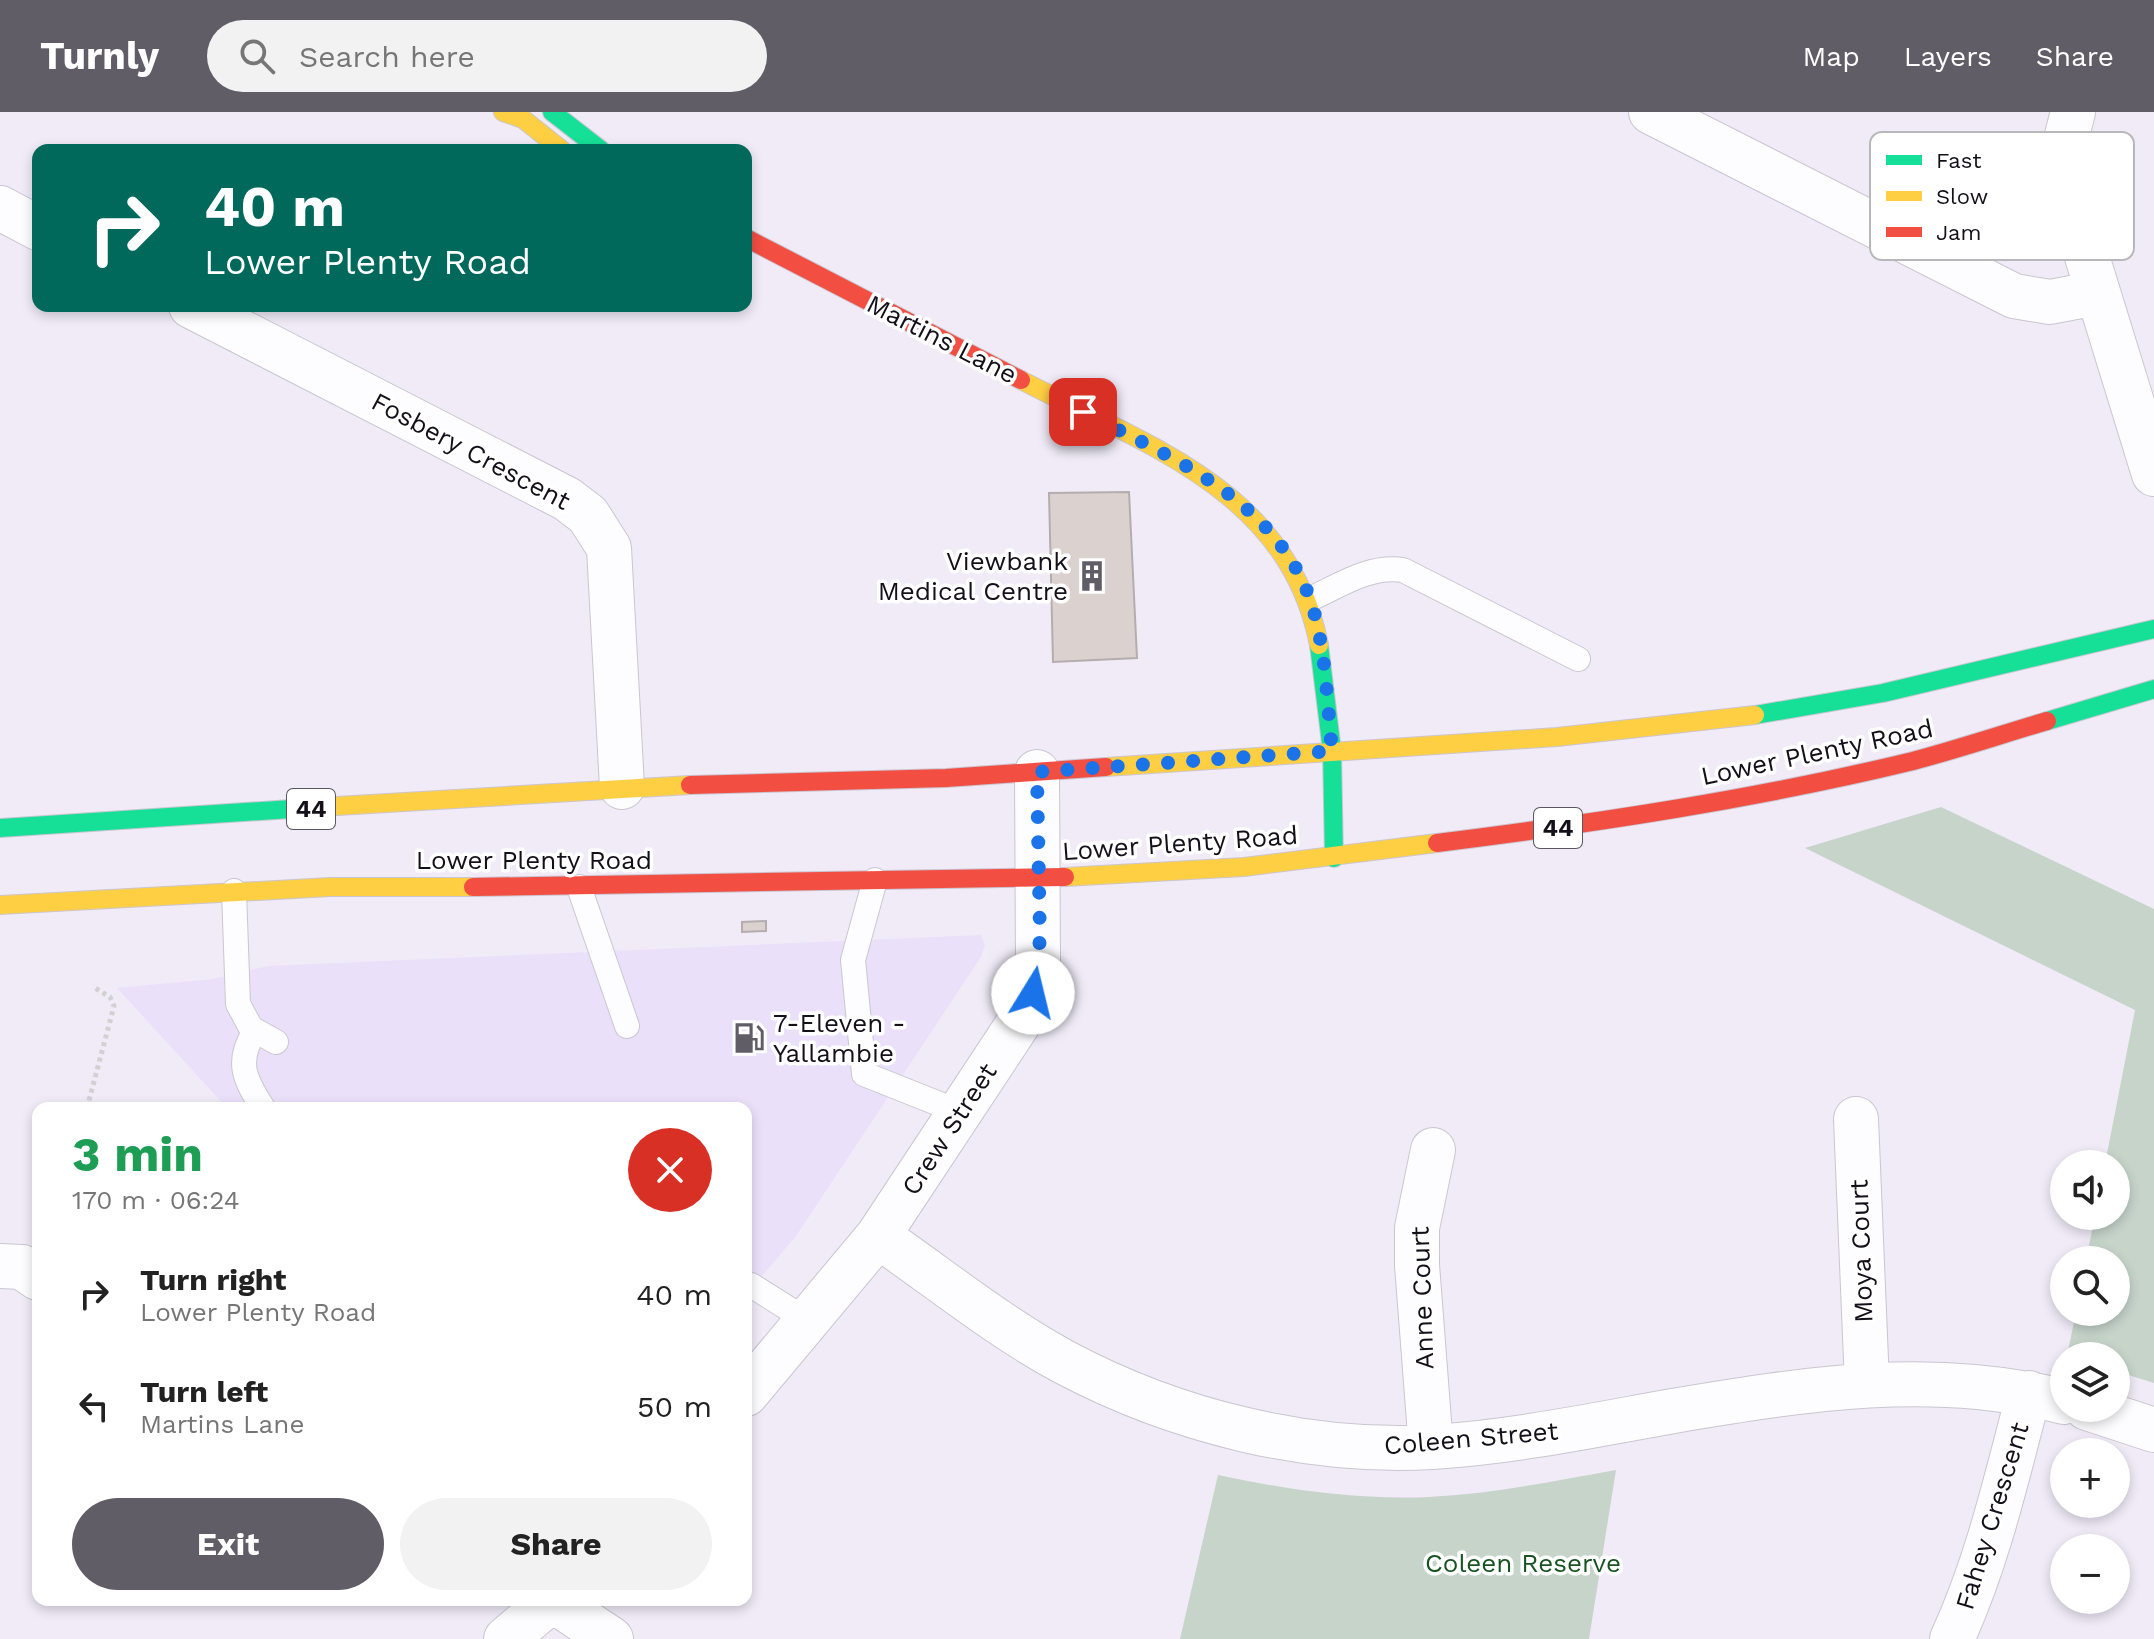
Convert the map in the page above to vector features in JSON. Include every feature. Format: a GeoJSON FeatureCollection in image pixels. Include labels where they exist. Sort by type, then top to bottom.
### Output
{"type":"FeatureCollection","features":[{"type":"Feature","properties":{"kind":"main road"},"geometry":{"type":"LineString","coordinates":[[529,113],[557,144]]}},
{"type":"Feature","properties":{"kind":"main road"},"geometry":{"type":"LineString","coordinates":[[529,113],[589,144]]}},
{"type":"Feature","properties":{"kind":"main road","name":"Martins Lane"},"geometry":{"type":"LineString","coordinates":[[752,241],[1196,471],[1231,495],[1264,526],[1292,561],[1310,599],[1332,751],[1334,858]]}},
{"type":"Feature","properties":{"kind":"main road","name":"Lower Plenty Road"},"geometry":{"type":"LineString","coordinates":[[0,828],[622,787],[946,778],[1557,737],[1744,717],[1883,693],[2154,629]]}},
{"type":"Feature","properties":{"kind":"main road","name":"Lower Plenty Road"},"geometry":{"type":"LineString","coordinates":[[0,905],[330,887],[579,887],[1038,879],[1244,867],[1334,858],[1564,827],[1781,790],[1915,760],[2154,689]]}},
{"type":"Feature","properties":{"kind":"street"},"geometry":{"type":"LineString","coordinates":[[1651,112],[1870,223]]}},
{"type":"Feature","properties":{"kind":"street"},"geometry":{"type":"LineString","coordinates":[[2068,132],[2073,112]]}},
{"type":"Feature","properties":{"kind":"street"},"geometry":{"type":"LineString","coordinates":[[0,208],[32,225]]}},
{"type":"Feature","properties":{"kind":"street"},"geometry":{"type":"LineString","coordinates":[[1943,260],[2014,296],[2050,302],[2097,293]]}},
{"type":"Feature","properties":{"kind":"street"},"geometry":{"type":"LineString","coordinates":[[2087,260],[2154,474]]}},
{"type":"Feature","properties":{"kind":"street","name":"Fosbery Crescent"},"geometry":{"type":"LineString","coordinates":[[203,312],[567,499],[588,515],[600,531],[610,559],[622,787]]}},
{"type":"Feature","properties":{"kind":"street","name":"Crew Street"},"geometry":{"type":"LineString","coordinates":[[752,1387],[878,1236],[962,1113],[1020,1021],[1033,993],[1040,939],[1037,772]]}},
{"type":"Feature","properties":{"kind":"street","name":"Moya Court"},"geometry":{"type":"LineString","coordinates":[[1856,1119],[1867,1384]]}},
{"type":"Feature","properties":{"kind":"street","name":"Anne Court"},"geometry":{"type":"LineString","coordinates":[[1431,1447],[1417,1253],[1421,1202],[1433,1150]]}},
{"type":"Feature","properties":{"kind":"street","name":"Coleen Street"},"geometry":{"type":"LineString","coordinates":[[878,1236],[1063,1362],[1115,1387],[1241,1428],[1297,1440],[1374,1448],[1431,1447],[1541,1434],[1785,1392],[1867,1384],[1941,1383],[2046,1397]]}},
{"type":"Feature","properties":{"kind":"street"},"geometry":{"type":"LineString","coordinates":[[0,1266],[22,1267],[32,1274]]}},
{"type":"Feature","properties":{"kind":"street","name":"Fahey Crescent"},"geometry":{"type":"LineString","coordinates":[[1952,1639],[2046,1397]]}},
{"type":"Feature","properties":{"kind":"street"},"geometry":{"type":"LineString","coordinates":[[2130,1422],[2154,1430]]}},
{"type":"Feature","properties":{"kind":"street"},"geometry":{"type":"LineString","coordinates":[[506,1639],[545,1606]]}},
{"type":"Feature","properties":{"kind":"street"},"geometry":{"type":"LineString","coordinates":[[561,1606],[611,1639]]}},
{"type":"Feature","properties":{"kind":"lane"},"geometry":{"type":"LineString","coordinates":[[1310,599],[1371,571],[1386,568],[1403,570],[1578,659]]}},
{"type":"Feature","properties":{"kind":"lane"},"geometry":{"type":"LineString","coordinates":[[875,880],[864,932],[853,960],[864,1074],[962,1113]]}},
{"type":"Feature","properties":{"kind":"lane"},"geometry":{"type":"LineString","coordinates":[[579,887],[627,1026]]}},
{"type":"Feature","properties":{"kind":"lane"},"geometry":{"type":"LineString","coordinates":[[234,891],[238,1004],[265,1037],[247,1043],[241,1066],[260,1102]]}},
{"type":"Feature","properties":{"kind":"lane"},"geometry":{"type":"LineString","coordinates":[[752,1286],[808,1321]]}},
{"type":"Feature","properties":{"kind":"path"},"geometry":{"type":"LineString","coordinates":[[89,1102],[114,1006],[110,997],[95,988]]}},
{"type":"Feature","properties":{"kind":"shaded area"},"geometry":{"type":"Polygon","coordinates":[[[981,935],[985,945],[981,957],[796,1236],[752,1288],[752,1102],[222,1102],[117,988],[213,979],[268,966],[981,935]]]}},
{"type":"Feature","properties":{"kind":"green space"},"geometry":{"type":"Polygon","coordinates":[[[1941,807],[2154,909],[2154,1383],[2130,1375],[2130,1342],[2070,1342],[2073,1326],[2130,1326],[2130,1246],[2089,1246],[2092,1230],[2130,1230],[2130,1150],[2108,1150],[2135,1010],[1805,848],[1941,807]]]}},
{"type":"Feature","properties":{"kind":"green space","name":"Coleen Reserve"},"geometry":{"type":"Polygon","coordinates":[[[1616,1470],[1589,1639],[1180,1639],[1218,1475],[1323,1493],[1402,1498],[1476,1493],[1616,1470]]]}},
{"type":"Feature","properties":{"kind":"building","name":"Viewbank Medical Centre"},"geometry":{"type":"Polygon","coordinates":[[[1129,492],[1137,658],[1053,662],[1049,493],[1129,492]]]}},
{"type":"Feature","properties":{"kind":"building"},"geometry":{"type":"Polygon","coordinates":[[[766,921],[766,931],[742,932],[742,922],[766,921]]]}},
{"type":"Feature","properties":{"kind":"traffic: fast"},"geometry":{"type":"LineString","coordinates":[[552,112],[593,144]]}},
{"type":"Feature","properties":{"kind":"traffic: fast"},"geometry":{"type":"LineString","coordinates":[[1755,715],[1883,693],[2154,629]]}},
{"type":"Feature","properties":{"kind":"traffic: fast"},"geometry":{"type":"LineString","coordinates":[[1319,645],[1332,751]]}},
{"type":"Feature","properties":{"kind":"traffic: fast"},"geometry":{"type":"LineString","coordinates":[[2047,721],[2154,689]]}},
{"type":"Feature","properties":{"kind":"traffic: fast"},"geometry":{"type":"LineString","coordinates":[[1332,751],[1334,858]]}},
{"type":"Feature","properties":{"kind":"traffic: fast"},"geometry":{"type":"LineString","coordinates":[[0,828],[337,806]]}},
{"type":"Feature","properties":{"kind":"traffic: slow"},"geometry":{"type":"LineString","coordinates":[[503,112],[523,119],[554,144]]}},
{"type":"Feature","properties":{"kind":"traffic: slow"},"geometry":{"type":"LineString","coordinates":[[1021,380],[1162,452],[1205,479],[1244,510],[1277,547],[1303,592],[1319,645]]}},
{"type":"Feature","properties":{"kind":"traffic: slow"},"geometry":{"type":"LineString","coordinates":[[1106,767],[1557,737],[1755,715]]}},
{"type":"Feature","properties":{"kind":"traffic: slow"},"geometry":{"type":"LineString","coordinates":[[337,806],[690,785]]}},
{"type":"Feature","properties":{"kind":"traffic: slow"},"geometry":{"type":"LineString","coordinates":[[1065,877],[1244,867],[1437,843]]}},
{"type":"Feature","properties":{"kind":"traffic: slow"},"geometry":{"type":"LineString","coordinates":[[0,905],[330,887],[473,887]]}},
{"type":"Feature","properties":{"kind":"traffic: jam"},"geometry":{"type":"LineString","coordinates":[[752,241],[1021,380]]}},
{"type":"Feature","properties":{"kind":"traffic: jam"},"geometry":{"type":"LineString","coordinates":[[1437,843],[1617,818],[1795,787],[1913,761],[2047,721]]}},
{"type":"Feature","properties":{"kind":"traffic: jam"},"geometry":{"type":"LineString","coordinates":[[690,785],[946,778],[1106,767]]}},
{"type":"Feature","properties":{"kind":"traffic: jam"},"geometry":{"type":"LineString","coordinates":[[473,887],[1065,877]]}},
{"type":"Feature","properties":{"kind":"place","name":"Viewbank Medical Centre"},"geometry":{"type":"Point","coordinates":[1092,576]}},
{"type":"Feature","properties":{"kind":"place","name":"7-Eleven - Yallambie"},"geometry":{"type":"Point","coordinates":[749,1038]}},
{"type":"Feature","properties":{"kind":"route"},"geometry":{"type":"LineString","coordinates":[[1033,993],[1040,939],[1037,772],[1332,751],[1314,618],[1310,599],[1292,561],[1264,526],[1231,495],[1196,471],[1083,412]]}}]}
